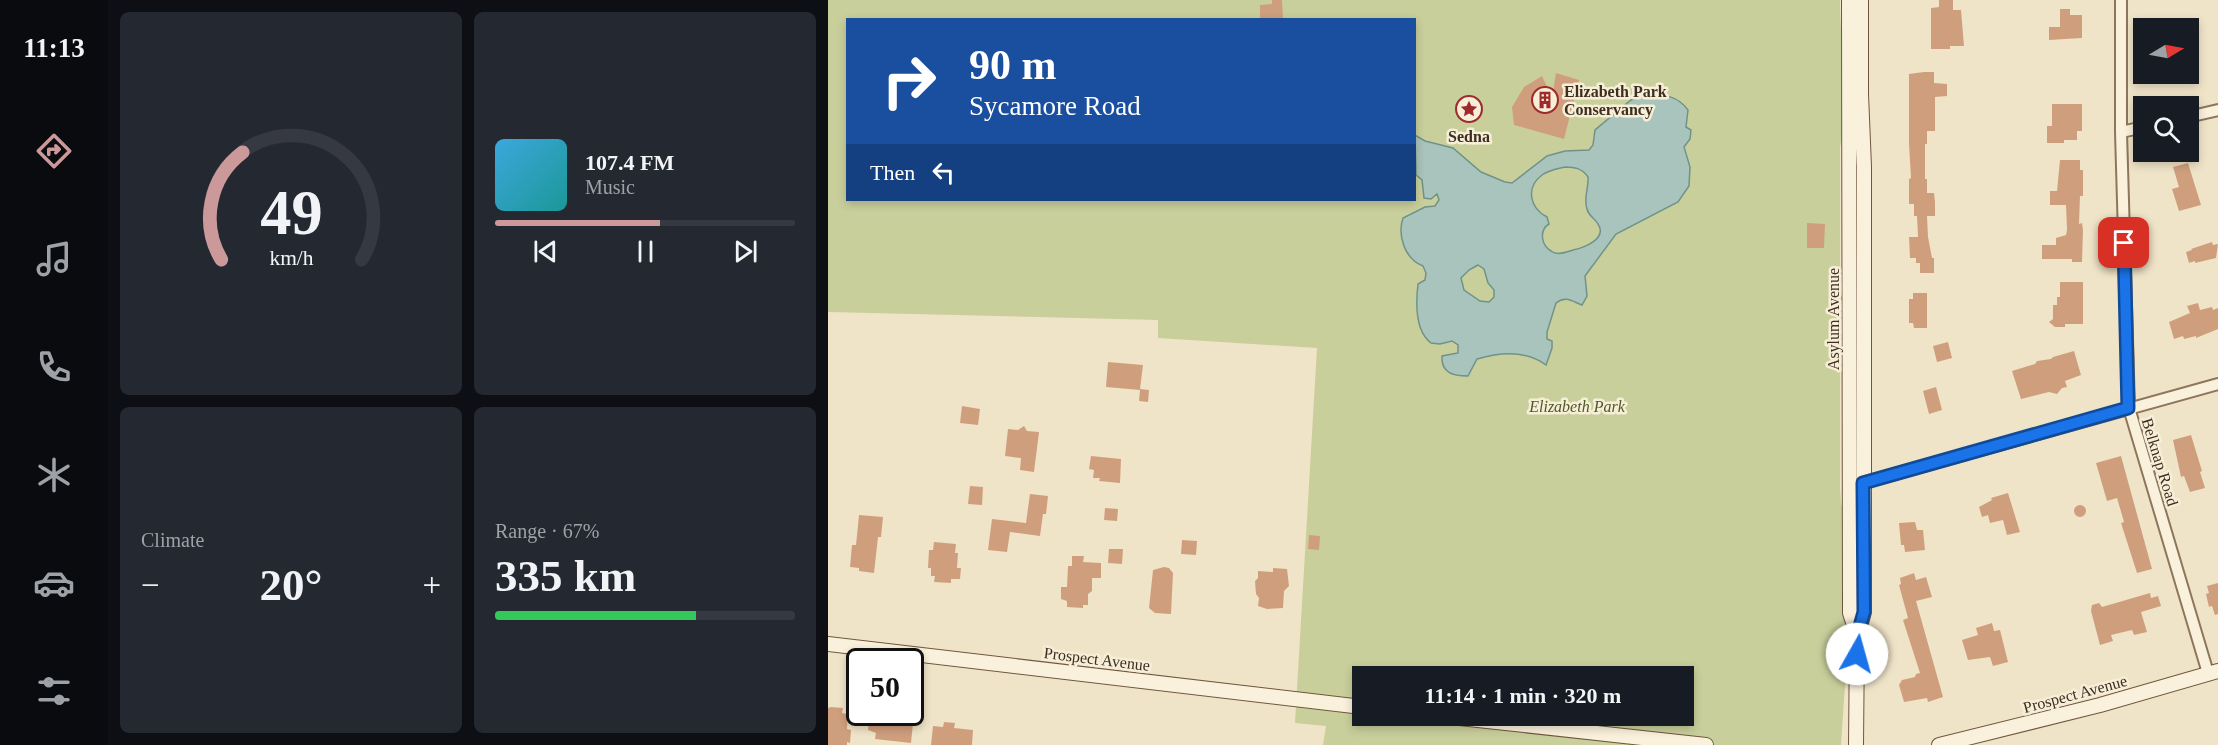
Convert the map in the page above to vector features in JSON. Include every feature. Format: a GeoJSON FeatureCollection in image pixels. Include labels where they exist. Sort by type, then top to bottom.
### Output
{"type":"FeatureCollection","features":[{"type":"Feature","properties":{"kind":"main road","name":"Asylum Avenue"},"geometry":{"type":"LineString","coordinates":[[1849,0],[1857,485],[1864,612],[1857,637],[1856,745]]}},
{"type":"Feature","properties":{"kind":"main road","name":"Asylum Avenue"},"geometry":{"type":"LineString","coordinates":[[1857,485],[1864,178],[1861,0]]}},
{"type":"Feature","properties":{"kind":"main road","name":"Prospect Avenue"},"geometry":{"type":"LineString","coordinates":[[828,644],[1352,706]]}},
{"type":"Feature","properties":{"kind":"main road","name":"Prospect Avenue"},"geometry":{"type":"LineString","coordinates":[[1939,745],[2100,705],[2213,672]]}},
{"type":"Feature","properties":{"kind":"main road"},"geometry":{"type":"LineString","coordinates":[[1532,726],[1706,745]]}},
{"type":"Feature","properties":{"kind":"street","name":"Belknap Road"},"geometry":{"type":"LineString","coordinates":[[2121,0],[2121,132],[2128,408],[2213,672]]}},
{"type":"Feature","properties":{"kind":"street"},"geometry":{"type":"LineString","coordinates":[[2199,114],[2218,110]]}},
{"type":"Feature","properties":{"kind":"street"},"geometry":{"type":"LineString","coordinates":[[2121,132],[2133,129]]}},
{"type":"Feature","properties":{"kind":"street"},"geometry":{"type":"LineString","coordinates":[[1857,485],[2218,384]]}},
{"type":"Feature","properties":{"kind":"green space","name":"Elizabeth Park"},"geometry":{"type":"Polygon","coordinates":[[[828,0],[1840,0],[1845,111],[1840,147],[1840,487],[1841,504],[1846,522],[1846,670],[1841,745],[1323,745],[1326,726],[1295,723],[1317,348],[1158,338],[1158,320],[828,312],[828,0]]]}},
{"type":"Feature","properties":{"kind":"water"},"geometry":{"type":"Polygon","coordinates":[[[1647,95],[1675,99],[1688,110],[1686,127],[1691,130],[1690,139],[1684,147],[1690,167],[1689,186],[1678,202],[1616,234],[1585,276],[1587,296],[1582,305],[1566,299],[1556,303],[1547,332],[1547,339],[1552,341],[1552,348],[1546,365],[1530,357],[1504,354],[1477,359],[1468,376],[1449,372],[1442,362],[1442,356],[1458,353],[1458,345],[1452,341],[1440,344],[1431,343],[1422,331],[1419,324],[1417,291],[1418,284],[1425,280],[1426,273],[1423,266],[1411,258],[1407,252],[1401,232],[1403,218],[1425,207],[1435,206],[1439,200],[1437,194],[1431,199],[1424,198],[1422,180],[1416,175],[1416,136],[1425,141],[1453,148],[1481,172],[1512,183],[1547,156],[1565,151],[1589,150],[1593,145],[1595,130],[1631,100],[1647,95]],[[1572,167],[1550,171],[1542,175],[1533,186],[1533,203],[1547,217],[1549,224],[1544,230],[1543,241],[1556,253],[1565,253],[1588,245],[1600,234],[1598,224],[1589,214],[1586,205],[1588,177],[1572,167]],[[1478,265],[1461,278],[1464,290],[1480,301],[1489,302],[1494,297],[1494,290],[1488,283],[1484,269],[1478,265]]]}},
{"type":"Feature","properties":{"kind":"building"},"geometry":{"type":"Polygon","coordinates":[[[1272,0],[1282,0],[1283,18],[1260,18],[1260,5],[1272,4],[1272,0]]]}},
{"type":"Feature","properties":{"kind":"building"},"geometry":{"type":"Polygon","coordinates":[[[1939,0],[1953,0],[1953,10],[1961,10],[1964,46],[1931,49],[1931,8],[1939,7],[1939,0]]]}},
{"type":"Feature","properties":{"kind":"building"},"geometry":{"type":"Polygon","coordinates":[[[2060,9],[2070,9],[2070,15],[2082,15],[2082,38],[2049,40],[2049,27],[2060,27],[2060,9]]]}},
{"type":"Feature","properties":{"kind":"building"},"geometry":{"type":"Polygon","coordinates":[[[1934,72],[1934,83],[1947,84],[1947,96],[1935,97],[1935,131],[1927,131],[1927,144],[1925,144],[1927,193],[1934,193],[1935,202],[1935,216],[1927,216],[1928,237],[1932,258],[1934,258],[1934,273],[1920,273],[1920,263],[1916,263],[1916,258],[1910,258],[1909,237],[1918,237],[1914,204],[1909,204],[1909,179],[1911,178],[1909,74],[1934,72]]]}},
{"type":"Feature","properties":{"kind":"building","name":"Elizabeth Park Conservancy"},"geometry":{"type":"Polygon","coordinates":[[[1556,73],[1579,80],[1564,139],[1514,125],[1512,107],[1524,87],[1542,76],[1552,97],[1556,73]]]}},
{"type":"Feature","properties":{"kind":"building"},"geometry":{"type":"Polygon","coordinates":[[[2052,104],[2082,104],[2082,131],[2077,131],[2077,140],[2047,143],[2047,126],[2052,126],[2052,104]]]}},
{"type":"Feature","properties":{"kind":"building"},"geometry":{"type":"Polygon","coordinates":[[[2060,160],[2080,160],[2080,170],[2083,170],[2083,196],[2080,196],[2079,224],[2082,223],[2083,230],[2082,262],[2072,262],[2072,259],[2042,259],[2042,245],[2056,245],[2056,238],[2066,235],[2067,230],[2066,205],[2050,205],[2050,191],[2057,191],[2060,160]]]}},
{"type":"Feature","properties":{"kind":"building"},"geometry":{"type":"Polygon","coordinates":[[[2188,163],[2201,205],[2179,211],[2172,189],[2179,187],[2173,167],[2188,163]]]}},
{"type":"Feature","properties":{"kind":"building"},"geometry":{"type":"Polygon","coordinates":[[[1807,223],[1825,224],[1824,248],[1807,248],[1807,223]]]}},
{"type":"Feature","properties":{"kind":"building"},"geometry":{"type":"Polygon","coordinates":[[[2212,242],[2213,245],[2218,244],[2216,258],[2189,263],[2186,252],[2212,242]]]}},
{"type":"Feature","properties":{"kind":"building"},"geometry":{"type":"Polygon","coordinates":[[[2060,282],[2083,282],[2083,324],[2065,324],[2065,327],[2055,327],[2049,322],[2053,319],[2053,305],[2057,305],[2057,297],[2060,297],[2060,282]]]}},
{"type":"Feature","properties":{"kind":"building"},"geometry":{"type":"Polygon","coordinates":[[[1913,293],[1927,293],[1927,328],[1914,328],[1913,323],[1909,323],[1909,299],[1913,299],[1913,293]]]}},
{"type":"Feature","properties":{"kind":"building"},"geometry":{"type":"Polygon","coordinates":[[[2198,303],[2200,310],[2218,308],[2218,329],[2196,338],[2196,336],[2184,339],[2183,336],[2174,339],[2169,322],[2190,313],[2187,306],[2198,303]]]}},
{"type":"Feature","properties":{"kind":"building"},"geometry":{"type":"Polygon","coordinates":[[[1948,342],[1952,358],[1937,362],[1933,346],[1948,342]]]}},
{"type":"Feature","properties":{"kind":"building"},"geometry":{"type":"Polygon","coordinates":[[[2074,351],[2081,375],[2065,381],[2067,387],[2062,388],[2057,394],[2049,392],[2021,399],[2012,371],[2035,364],[2037,361],[2074,351]]]}},
{"type":"Feature","properties":{"kind":"building"},"geometry":{"type":"Polygon","coordinates":[[[1108,362],[1143,365],[1140,389],[1149,390],[1148,402],[1139,401],[1140,390],[1106,387],[1108,362]]]}},
{"type":"Feature","properties":{"kind":"building"},"geometry":{"type":"Polygon","coordinates":[[[1936,387],[1942,410],[1929,414],[1923,391],[1936,387]]]}},
{"type":"Feature","properties":{"kind":"building"},"geometry":{"type":"Polygon","coordinates":[[[962,406],[980,409],[978,425],[960,423],[962,406]]]}},
{"type":"Feature","properties":{"kind":"building"},"geometry":{"type":"Polygon","coordinates":[[[1024,426],[1027,431],[1039,432],[1034,472],[1020,470],[1021,458],[1005,456],[1008,429],[1018,430],[1024,426]]]}},
{"type":"Feature","properties":{"kind":"building"},"geometry":{"type":"Polygon","coordinates":[[[2191,435],[2205,488],[2190,492],[2184,476],[2181,477],[2173,440],[2191,435]]]}},
{"type":"Feature","properties":{"kind":"building"},"geometry":{"type":"Polygon","coordinates":[[[1091,456],[1121,459],[1120,483],[1099,481],[1100,478],[1093,478],[1094,470],[1089,469],[1091,456]]]}},
{"type":"Feature","properties":{"kind":"building"},"geometry":{"type":"Polygon","coordinates":[[[2121,456],[2152,569],[2137,573],[2121,523],[2124,522],[2117,498],[2107,501],[2096,463],[2121,456]]]}},
{"type":"Feature","properties":{"kind":"building"},"geometry":{"type":"Polygon","coordinates":[[[970,486],[983,487],[982,505],[968,504],[970,486]]]}},
{"type":"Feature","properties":{"kind":"building"},"geometry":{"type":"Polygon","coordinates":[[[2008,493],[2020,532],[2007,535],[2003,520],[1990,523],[1988,515],[1982,517],[1979,507],[1992,500],[1991,498],[2008,493]]]}},
{"type":"Feature","properties":{"kind":"building"},"geometry":{"type":"Polygon","coordinates":[[[1030,494],[1048,496],[1040,536],[1010,532],[1007,552],[988,550],[992,519],[1026,523],[1030,494]]]}},
{"type":"Feature","properties":{"kind":"building"},"geometry":{"type":"Polygon","coordinates":[[[2082,505],[2086,511],[2082,517],[2078,517],[2074,509],[2082,505]]]}},
{"type":"Feature","properties":{"kind":"building"},"geometry":{"type":"Polygon","coordinates":[[[1105,508],[1118,509],[1117,521],[1104,520],[1105,508]]]}},
{"type":"Feature","properties":{"kind":"building"},"geometry":{"type":"Polygon","coordinates":[[[859,515],[883,517],[874,573],[850,567],[852,545],[856,545],[859,515]]]}},
{"type":"Feature","properties":{"kind":"building"},"geometry":{"type":"Polygon","coordinates":[[[1915,522],[1917,530],[1923,530],[1925,550],[1905,552],[1904,545],[1901,545],[1899,523],[1915,522]]]}},
{"type":"Feature","properties":{"kind":"building"},"geometry":{"type":"Polygon","coordinates":[[[1309,535],[1320,536],[1319,550],[1308,549],[1309,535]]]}},
{"type":"Feature","properties":{"kind":"building"},"geometry":{"type":"Polygon","coordinates":[[[1182,540],[1197,541],[1196,555],[1181,554],[1182,540]]]}},
{"type":"Feature","properties":{"kind":"building"},"geometry":{"type":"Polygon","coordinates":[[[934,542],[956,544],[957,568],[961,568],[960,579],[951,579],[951,583],[934,582],[935,576],[931,576],[931,568],[928,568],[929,550],[933,550],[934,542]]]}},
{"type":"Feature","properties":{"kind":"building"},"geometry":{"type":"Polygon","coordinates":[[[1109,549],[1123,549],[1122,564],[1108,563],[1109,549]]]}},
{"type":"Feature","properties":{"kind":"building"},"geometry":{"type":"Polygon","coordinates":[[[1072,556],[1084,556],[1083,562],[1101,563],[1101,578],[1092,578],[1092,591],[1088,594],[1088,605],[1083,605],[1083,608],[1067,607],[1067,601],[1061,599],[1061,587],[1067,587],[1068,566],[1072,566],[1072,556]]]}},
{"type":"Feature","properties":{"kind":"building"},"geometry":{"type":"Polygon","coordinates":[[[1169,568],[1173,573],[1171,614],[1155,613],[1149,608],[1153,570],[1169,568]]]}},
{"type":"Feature","properties":{"kind":"building"},"geometry":{"type":"Polygon","coordinates":[[[1273,568],[1287,569],[1289,586],[1284,591],[1283,608],[1267,609],[1258,606],[1259,598],[1256,594],[1255,581],[1258,578],[1258,571],[1273,572],[1273,568]]]}},
{"type":"Feature","properties":{"kind":"building"},"geometry":{"type":"Polygon","coordinates":[[[1914,573],[1916,580],[1926,577],[1932,597],[1916,601],[1943,697],[1928,702],[1927,698],[1904,702],[1899,685],[1902,680],[1915,677],[1920,673],[1903,620],[1908,618],[1899,585],[1901,584],[1900,578],[1914,573]]]}},
{"type":"Feature","properties":{"kind":"building"},"geometry":{"type":"Polygon","coordinates":[[[2218,583],[2218,614],[2215,615],[2212,606],[2209,607],[2206,594],[2209,593],[2207,586],[2218,583]]]}},
{"type":"Feature","properties":{"kind":"building"},"geometry":{"type":"Polygon","coordinates":[[[2150,593],[2151,598],[2158,596],[2161,606],[2141,612],[2147,632],[2134,635],[2132,630],[2111,635],[2113,641],[2100,645],[2091,611],[2092,605],[2099,603],[2102,607],[2150,593]]]}},
{"type":"Feature","properties":{"kind":"building"},"geometry":{"type":"Polygon","coordinates":[[[1992,623],[1994,631],[2000,630],[2008,662],[1993,666],[1990,657],[1968,660],[1962,640],[1978,635],[1976,628],[1992,623]]]}},
{"type":"Feature","properties":{"kind":"building"},"geometry":{"type":"Polygon","coordinates":[[[828,708],[843,708],[842,713],[846,714],[846,726],[851,730],[850,743],[847,742],[847,745],[828,745],[828,708]]]}},
{"type":"Feature","properties":{"kind":"building"},"geometry":{"type":"Polygon","coordinates":[[[944,722],[955,723],[954,728],[973,730],[972,745],[931,745],[933,726],[943,727],[944,722]]]}},
{"type":"Feature","properties":{"kind":"building"},"geometry":{"type":"Polygon","coordinates":[[[868,726],[913,726],[911,743],[875,739],[876,733],[868,730],[868,726]]]}},
{"type":"Feature","properties":{"kind":"place","name":"Elizabeth Park Conservancy"},"geometry":{"type":"Point","coordinates":[1545,100]}},
{"type":"Feature","properties":{"kind":"place","name":"Sedna"},"geometry":{"type":"Point","coordinates":[1469,109]}},
{"type":"Feature","properties":{"kind":"route"},"geometry":{"type":"LineString","coordinates":[[1857,654],[1857,637],[1864,612],[1863,483],[2128,408],[2124,243]]}}]}
